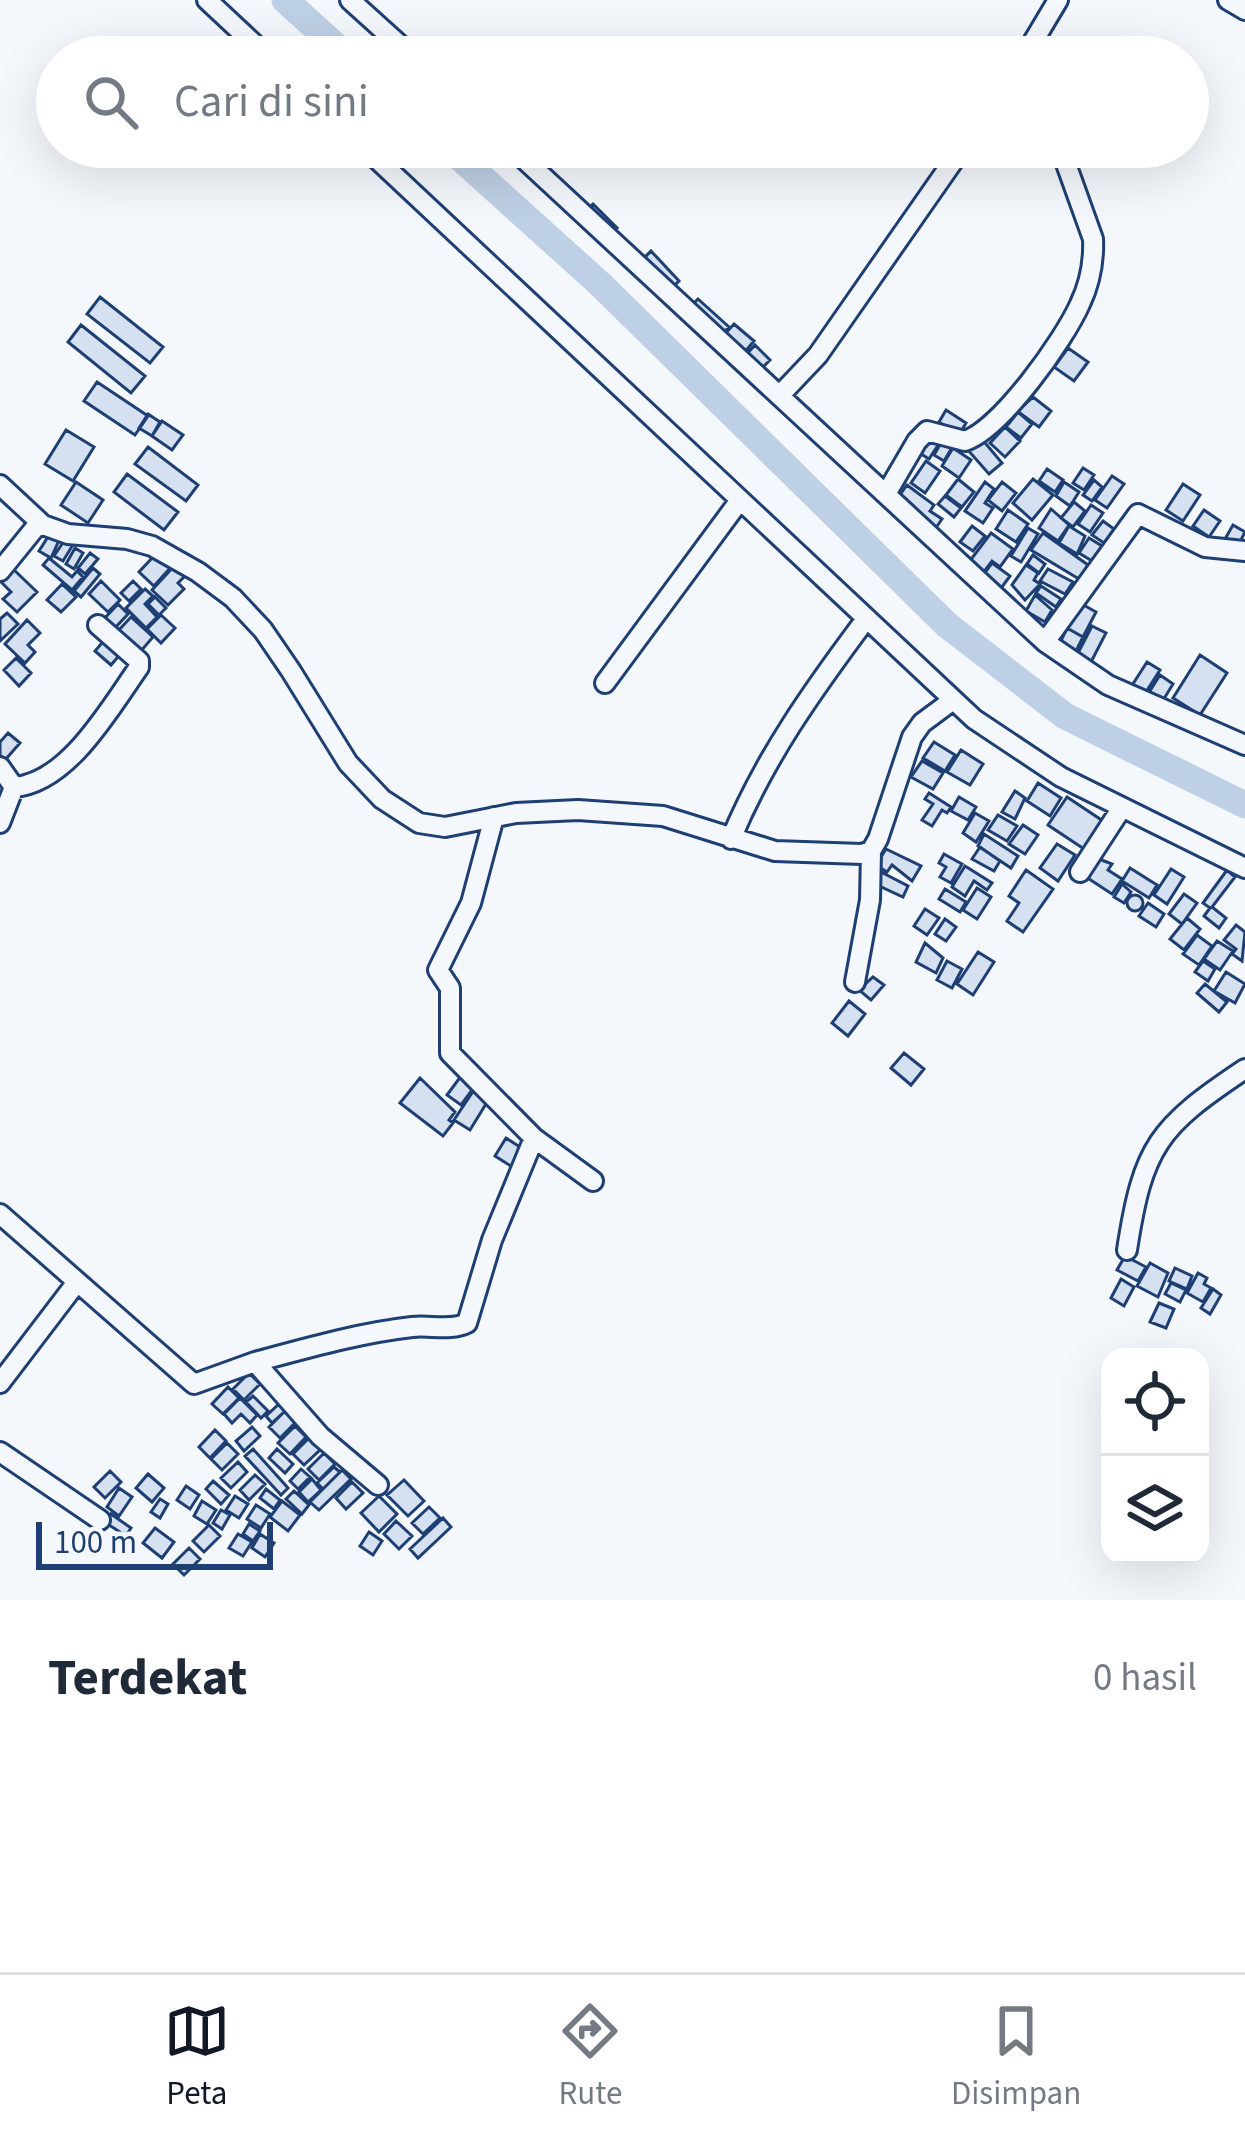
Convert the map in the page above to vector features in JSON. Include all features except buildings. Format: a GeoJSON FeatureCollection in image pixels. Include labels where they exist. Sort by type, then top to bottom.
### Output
{"type":"FeatureCollection","features":[{"type":"Feature","properties":{"kind":"street"},"geometry":{"type":"LineString","coordinates":[[207,0],[246,36]]}},
{"type":"Feature","properties":{"kind":"street"},"geometry":{"type":"LineString","coordinates":[[350,0],[390,36]]}},
{"type":"Feature","properties":{"kind":"street"},"geometry":{"type":"LineString","coordinates":[[1037,36],[1058,0]]}},
{"type":"Feature","properties":{"kind":"street"},"geometry":{"type":"LineString","coordinates":[[1228,0],[1245,10]]}},
{"type":"Feature","properties":{"kind":"street"},"geometry":{"type":"LineString","coordinates":[[386,168],[952,700],[1032,760],[1245,868]]}},
{"type":"Feature","properties":{"kind":"street"},"geometry":{"type":"LineString","coordinates":[[535,168],[1045,642],[1108,685],[1245,745]]}},
{"type":"Feature","properties":{"kind":"street"},"geometry":{"type":"LineString","coordinates":[[781,394],[818,355],[948,168]]}},
{"type":"Feature","properties":{"kind":"street"},"geometry":{"type":"LineString","coordinates":[[886,494],[916,441],[927,431],[965,441],[987,429],[1066,331],[1081,303],[1094,256],[1093,239],[1068,168]]}},
{"type":"Feature","properties":{"kind":"street"},"geometry":{"type":"LineString","coordinates":[[0,485],[39,523],[68,534],[152,546],[232,598],[263,630],[292,671],[347,763],[403,815],[429,827],[578,810],[663,816],[730,839],[802,854],[852,856],[871,851]]}},
{"type":"Feature","properties":{"kind":"street"},"geometry":{"type":"LineString","coordinates":[[604,683],[740,500]]}},
{"type":"Feature","properties":{"kind":"street"},"geometry":{"type":"LineString","coordinates":[[1045,642],[1138,514],[1195,543],[1245,551]]}},
{"type":"Feature","properties":{"kind":"street"},"geometry":{"type":"LineString","coordinates":[[0,571],[39,523]]}},
{"type":"Feature","properties":{"kind":"street"},"geometry":{"type":"LineString","coordinates":[[730,839],[756,779],[866,619]]}},
{"type":"Feature","properties":{"kind":"street"},"geometry":{"type":"LineString","coordinates":[[14,787],[40,783],[61,766],[139,667],[139,661],[98,625]]}},
{"type":"Feature","properties":{"kind":"street"},"geometry":{"type":"LineString","coordinates":[[855,982],[870,900],[871,851],[912,737],[952,700]]}},
{"type":"Feature","properties":{"kind":"street"},"geometry":{"type":"LineString","coordinates":[[0,766],[14,787]]}},
{"type":"Feature","properties":{"kind":"street"},"geometry":{"type":"LineString","coordinates":[[0,823],[14,787]]}},
{"type":"Feature","properties":{"kind":"street"},"geometry":{"type":"LineString","coordinates":[[1080,872],[1121,809]]}},
{"type":"Feature","properties":{"kind":"street"},"geometry":{"type":"LineString","coordinates":[[494,817],[471,903],[439,961],[438,970],[451,988],[450,1052],[534,1138],[593,1181]]}},
{"type":"Feature","properties":{"kind":"street"},"geometry":{"type":"LineString","coordinates":[[1127,1250],[1136,1193],[1155,1145],[1180,1114],[1245,1069]]}},
{"type":"Feature","properties":{"kind":"street"},"geometry":{"type":"LineString","coordinates":[[0,1214],[194,1384],[331,1341],[466,1325],[492,1240],[534,1138]]}},
{"type":"Feature","properties":{"kind":"street"},"geometry":{"type":"LineString","coordinates":[[0,1383],[77,1282]]}},
{"type":"Feature","properties":{"kind":"street"},"geometry":{"type":"LineString","coordinates":[[255,1362],[320,1436],[378,1485]]}},
{"type":"Feature","properties":{"kind":"street"},"geometry":{"type":"LineString","coordinates":[[0,1452],[100,1520]]}},
{"type":"Feature","properties":{"kind":"waterway"},"geometry":{"type":"LineString","coordinates":[[285,0],[325,36]]}},
{"type":"Feature","properties":{"kind":"waterway"},"geometry":{"type":"LineString","coordinates":[[471,168],[600,284],[947,625],[1065,716],[1245,805]]}}]}
